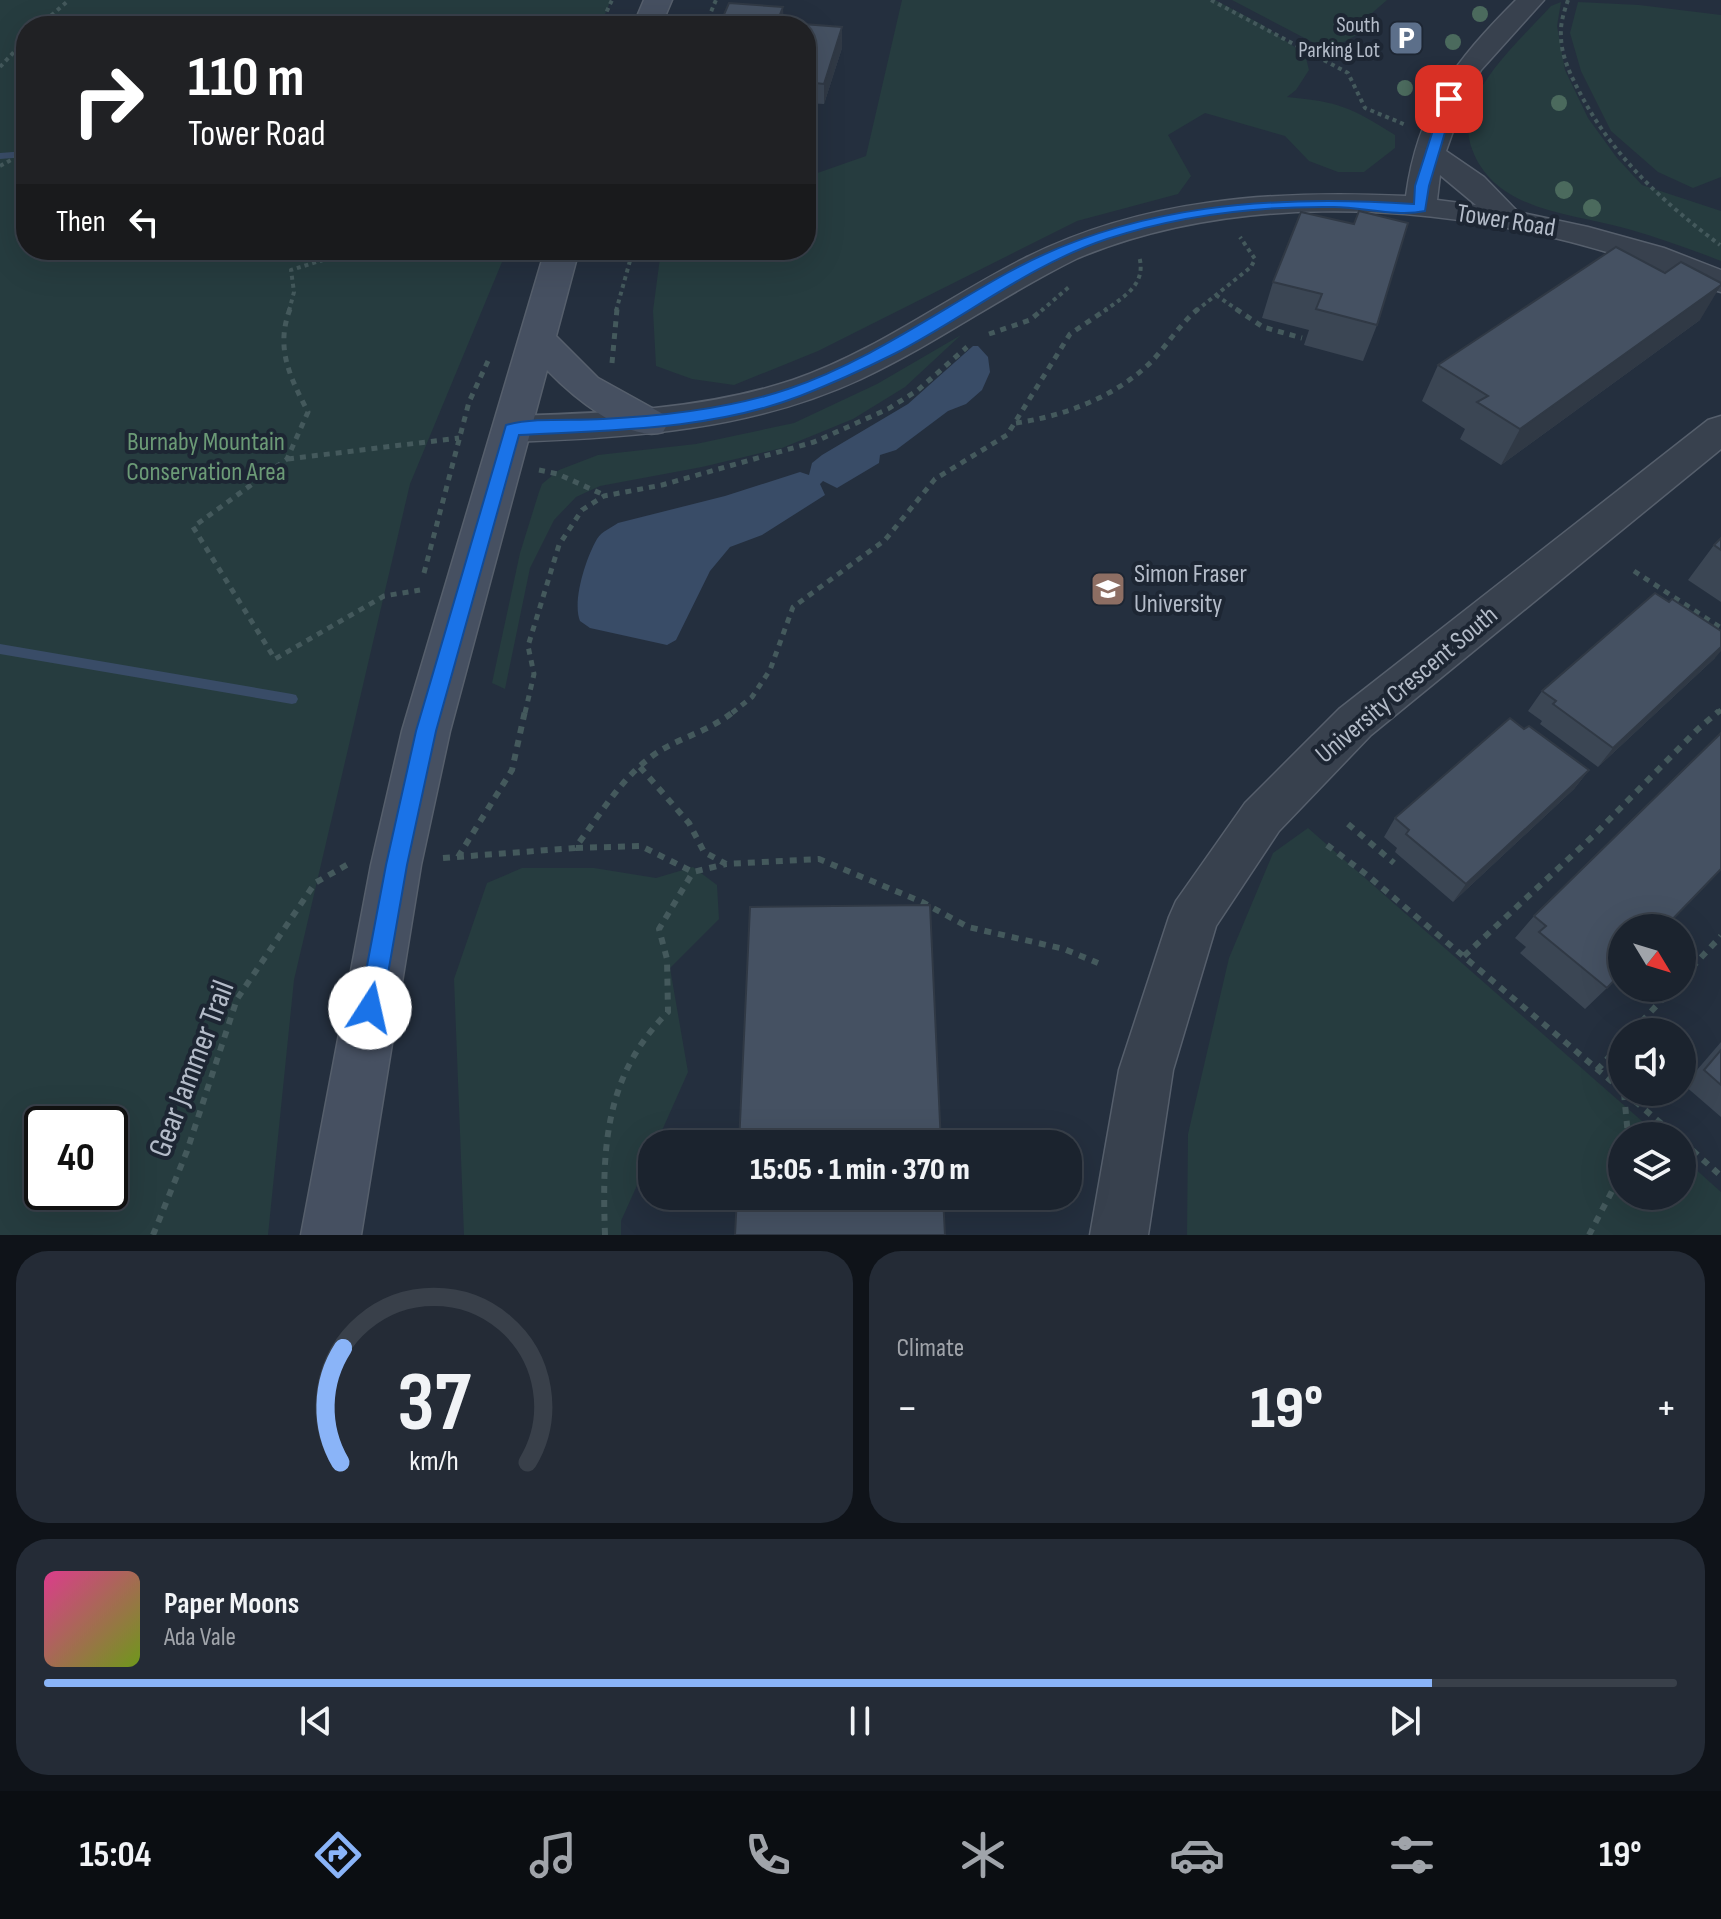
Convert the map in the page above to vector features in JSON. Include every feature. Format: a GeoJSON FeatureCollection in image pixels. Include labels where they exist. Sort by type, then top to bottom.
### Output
{"type":"FeatureCollection","features":[{"type":"Feature","properties":{"kind":"street"},"geometry":{"type":"LineString","coordinates":[[1420,208],[1423,141],[1469,66],[1531,0]]}},
{"type":"Feature","properties":{"kind":"street"},"geometry":{"type":"LineString","coordinates":[[1423,141],[1505,216]]}},
{"type":"Feature","properties":{"kind":"street","name":"Tower Road"},"geometry":{"type":"LineString","coordinates":[[512,429],[649,423],[738,407],[793,393],[847,371],[1015,275],[1101,237],[1188,214],[1251,206],[1334,203],[1505,216],[1637,249],[1721,282]]}},
{"type":"Feature","properties":{"kind":"street"},"geometry":{"type":"LineString","coordinates":[[331,1235],[396,865],[426,731],[559,260]]}},
{"type":"Feature","properties":{"kind":"street"},"geometry":{"type":"LineString","coordinates":[[537,338],[585,387],[649,423]]}},
{"type":"Feature","properties":{"kind":"street","name":"University Crescent South"},"geometry":{"type":"LineString","coordinates":[[1119,1235],[1146,1070],[1194,917],[1262,817],[1355,722],[1721,429]]}},
{"type":"Feature","properties":{"kind":"path"},"geometry":{"type":"LineString","coordinates":[[51,16],[69,0]]}},
{"type":"Feature","properties":{"kind":"path"},"geometry":{"type":"LineString","coordinates":[[1211,0],[1348,73],[1365,108],[1423,141]]}},
{"type":"Feature","properties":{"kind":"path"},"geometry":{"type":"LineString","coordinates":[[1568,0],[1560,41],[1571,77],[1596,125],[1628,170],[1721,246]]}},
{"type":"Feature","properties":{"kind":"path"},"geometry":{"type":"LineString","coordinates":[[0,67],[16,50]]}},
{"type":"Feature","properties":{"kind":"path"},"geometry":{"type":"LineString","coordinates":[[1016,423],[1042,421],[1112,391],[1146,366],[1185,321],[1251,269],[1255,259],[1240,237]]}},
{"type":"Feature","properties":{"kind":"path"},"geometry":{"type":"LineString","coordinates":[[575,848],[649,758],[720,723],[752,697],[770,670],[793,607],[885,540],[935,479],[1007,435],[1070,334],[1127,295],[1138,283],[1143,270],[1138,249]]}},
{"type":"Feature","properties":{"kind":"path"},"geometry":{"type":"LineString","coordinates":[[287,459],[308,412],[287,369],[282,338],[297,290],[291,270],[323,260]]}},
{"type":"Feature","properties":{"kind":"path"},"geometry":{"type":"LineString","coordinates":[[606,371],[612,365],[614,320],[630,260]]}},
{"type":"Feature","properties":{"kind":"path"},"geometry":{"type":"LineString","coordinates":[[457,857],[512,770],[534,674],[528,646],[559,545],[582,510],[604,496],[662,485],[814,442],[888,409],[918,390],[977,338],[1030,320],[1069,288],[1072,281]]}},
{"type":"Feature","properties":{"kind":"path"},"geometry":{"type":"LineString","coordinates":[[1216,295],[1263,327],[1302,338]]}},
{"type":"Feature","properties":{"kind":"path"},"geometry":{"type":"LineString","coordinates":[[420,590],[384,596],[275,659],[193,527],[287,459],[459,438]]}},
{"type":"Feature","properties":{"kind":"path"},"geometry":{"type":"LineString","coordinates":[[538,469],[558,474],[604,496]]}},
{"type":"Feature","properties":{"kind":"path"},"geometry":{"type":"LineString","coordinates":[[1634,571],[1721,628]]}},
{"type":"Feature","properties":{"kind":"path"},"geometry":{"type":"LineString","coordinates":[[1464,956],[1593,836],[1698,729],[1721,710]]}},
{"type":"Feature","properties":{"kind":"path"},"geometry":{"type":"LineString","coordinates":[[640,767],[689,823],[704,852],[726,864]]}},
{"type":"Feature","properties":{"kind":"path"},"geometry":{"type":"LineString","coordinates":[[1348,824],[1394,863]]}},
{"type":"Feature","properties":{"kind":"path"},"geometry":{"type":"LineString","coordinates":[[1327,845],[1464,956],[1608,1079]]}},
{"type":"Feature","properties":{"kind":"path"},"geometry":{"type":"LineString","coordinates":[[438,858],[641,846],[693,872],[726,864],[819,859],[922,902],[968,927],[1064,949],[1098,963]]}},
{"type":"Feature","properties":{"kind":"path","name":"Gear Jammer Trail"},"geometry":{"type":"LineString","coordinates":[[153,1235],[187,1151],[237,999],[315,883],[354,861]]}},
{"type":"Feature","properties":{"kind":"path"},"geometry":{"type":"LineString","coordinates":[[605,1235],[603,1189],[613,1096],[638,1044],[668,1012],[667,959],[659,929],[693,872]]}},
{"type":"Feature","properties":{"kind":"path"},"geometry":{"type":"LineString","coordinates":[[1696,963],[1721,936]]}},
{"type":"Feature","properties":{"kind":"path"},"geometry":{"type":"LineString","coordinates":[[1645,1018],[1660,1002]]}},
{"type":"Feature","properties":{"kind":"path"},"geometry":{"type":"LineString","coordinates":[[1597,1070],[1608,1058]]}},
{"type":"Feature","properties":{"kind":"path"},"geometry":{"type":"LineString","coordinates":[[1640,1106],[1659,1122]]}},
{"type":"Feature","properties":{"kind":"path"},"geometry":{"type":"LineString","coordinates":[[1696,1154],[1721,1176]]}},
{"type":"Feature","properties":{"kind":"path"},"geometry":{"type":"LineString","coordinates":[[1589,1235],[1608,1199]]}},
{"type":"Feature","properties":{"kind":"green space","name":"Burnaby Mountain Conservation Area"},"geometry":{"type":"Polygon","coordinates":[[[0,0],[611,0],[604,16],[16,16],[16,260],[503,260],[410,484],[294,980],[268,1235],[0,1235],[0,0]]]}},
{"type":"Feature","properties":{"kind":"green space"},"geometry":{"type":"Polygon","coordinates":[[[902,0],[1215,0],[1261,24],[1305,54],[1309,70],[1296,90],[1287,97],[1333,104],[1367,118],[1395,135],[1395,148],[1364,172],[1338,172],[1309,161],[1285,136],[1205,113],[1168,135],[1191,176],[1178,194],[1077,221],[818,351],[734,385],[692,379],[656,366],[653,311],[660,260],[816,260],[816,174],[866,156],[902,0]]]}},
{"type":"Feature","properties":{"kind":"green space"},"geometry":{"type":"Polygon","coordinates":[[[1232,0],[1387,0],[1364,20],[1366,30],[1340,44],[1314,43],[1232,0]]]}},
{"type":"Feature","properties":{"kind":"green space"},"geometry":{"type":"Polygon","coordinates":[[[1561,2],[1557,26],[1565,70],[1588,118],[1617,158],[1642,185],[1721,211],[1721,261],[1628,229],[1538,207],[1498,186],[1483,170],[1468,134],[1470,112],[1496,66],[1551,6],[1561,2]]]}},
{"type":"Feature","properties":{"kind":"green space"},"geometry":{"type":"Polygon","coordinates":[[[1578,2],[1639,5],[1721,15],[1721,177],[1693,188],[1658,172],[1611,131],[1581,71],[1570,33],[1578,2]]]}},
{"type":"Feature","properties":{"kind":"green space"},"geometry":{"type":"Polygon","coordinates":[[[961,335],[905,387],[853,419],[782,448],[600,486],[576,497],[554,520],[530,568],[505,689],[492,683],[520,553],[539,492],[542,484],[559,470],[598,455],[696,444],[794,423],[877,384],[961,335]]]}},
{"type":"Feature","properties":{"kind":"green space"},"geometry":{"type":"Polygon","coordinates":[[[1308,828],[1608,1091],[1608,1106],[1625,1106],[1643,1122],[1608,1122],[1608,1210],[1696,1210],[1696,1170],[1721,1192],[1721,1235],[1187,1235],[1188,1134],[1229,958],[1273,853],[1308,828]]]}},
{"type":"Feature","properties":{"kind":"green space"},"geometry":{"type":"Polygon","coordinates":[[[693,867],[717,885],[719,919],[670,968],[688,1072],[662,1130],[638,1130],[638,1183],[621,1221],[621,1235],[464,1235],[454,979],[487,883],[522,868],[594,868],[656,878],[693,867]]]}},
{"type":"Feature","properties":{"kind":"water"},"geometry":{"type":"Polygon","coordinates":[[[973,346],[978,346],[988,357],[990,372],[982,390],[896,450],[880,455],[879,463],[837,488],[823,481],[820,484],[825,495],[762,535],[730,547],[710,571],[676,640],[667,645],[590,628],[580,621],[578,602],[581,580],[593,547],[604,532],[618,523],[725,496],[800,472],[809,475],[812,463],[822,455],[908,404],[973,346]]]}},
{"type":"Feature","properties":{"kind":"building"},"geometry":{"type":"Polygon","coordinates":[[[729,3],[783,7],[779,16],[723,16],[729,3]]]}},
{"type":"Feature","properties":{"kind":"building"},"geometry":{"type":"Polygon","coordinates":[[[816,25],[842,27],[824,84],[816,83],[816,25]]]}},
{"type":"Feature","properties":{"kind":"building"},"geometry":{"type":"Polygon","coordinates":[[[1359,211],[1408,223],[1377,325],[1316,309],[1322,294],[1273,282],[1301,212],[1354,224],[1359,211]]]}},
{"type":"Feature","properties":{"kind":"building"},"geometry":{"type":"Polygon","coordinates":[[[1616,247],[1665,273],[1681,262],[1721,285],[1520,429],[1477,402],[1488,396],[1438,365],[1616,247]]]}},
{"type":"Feature","properties":{"kind":"building"},"geometry":{"type":"Polygon","coordinates":[[[1721,538],[1721,550],[1714,545],[1721,538]]]}},
{"type":"Feature","properties":{"kind":"building"},"geometry":{"type":"Polygon","coordinates":[[[1655,593],[1669,602],[1672,599],[1721,631],[1721,647],[1613,748],[1553,704],[1556,701],[1542,691],[1655,593]]]}},
{"type":"Feature","properties":{"kind":"building"},"geometry":{"type":"Polygon","coordinates":[[[1510,718],[1524,729],[1529,726],[1589,770],[1466,884],[1406,834],[1409,830],[1395,818],[1510,718]]]}},
{"type":"Feature","properties":{"kind":"building"},"geometry":{"type":"Polygon","coordinates":[[[1721,733],[1721,869],[1678,914],[1608,914],[1607,988],[1539,932],[1546,926],[1534,916],[1721,733]]]}},
{"type":"Feature","properties":{"kind":"building"},"geometry":{"type":"Polygon","coordinates":[[[930,905],[940,1130],[740,1130],[750,907],[930,905]]]}},
{"type":"Feature","properties":{"kind":"building"},"geometry":{"type":"Polygon","coordinates":[[[1721,1050],[1721,1085],[1704,1070],[1721,1050]]]}},
{"type":"Feature","properties":{"kind":"building"},"geometry":{"type":"Polygon","coordinates":[[[736,1210],[944,1210],[945,1235],[735,1235],[736,1210]]]}},
{"type":"Feature","properties":{"kind":"waterway"},"geometry":{"type":"LineString","coordinates":[[0,156],[16,155]]}},
{"type":"Feature","properties":{"kind":"waterway"},"geometry":{"type":"LineString","coordinates":[[0,649],[292,699]]}},
{"type":"Feature","properties":{"kind":"place","name":"South Parking Lot"},"geometry":{"type":"Point","coordinates":[1406,38]}},
{"type":"Feature","properties":{"kind":"place","name":"Simon Fraser University"},"geometry":{"type":"Point","coordinates":[1108,589]}},
{"type":"Feature","properties":{"kind":"route"},"geometry":{"type":"LineString","coordinates":[[370,1008],[396,865],[426,731],[512,429],[649,423],[710,414],[793,393],[889,350],[1015,275],[1101,237],[1188,214],[1251,206],[1334,203],[1420,208],[1422,186],[1449,99]]}}]}
